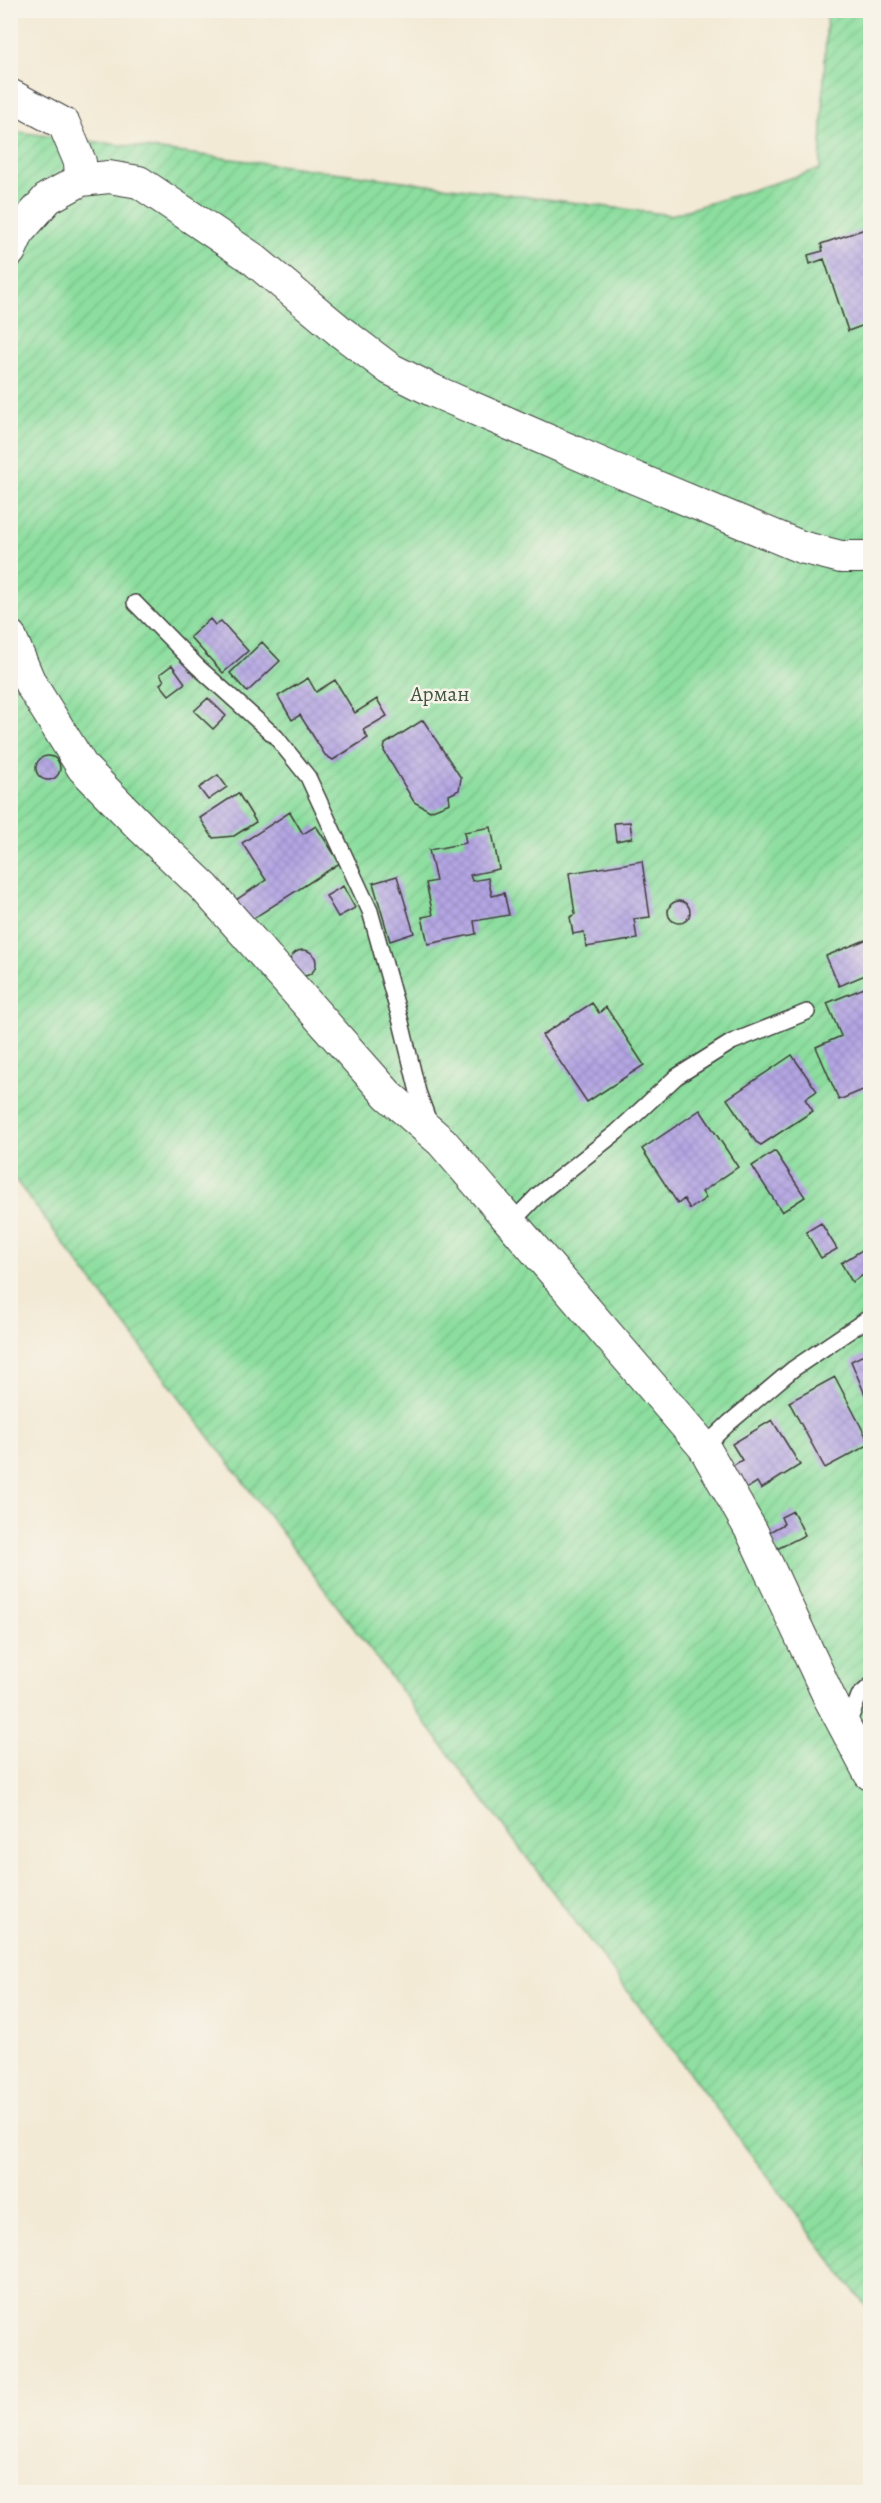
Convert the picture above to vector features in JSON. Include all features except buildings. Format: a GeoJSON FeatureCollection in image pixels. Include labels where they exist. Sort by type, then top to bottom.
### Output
{"type":"FeatureCollection","features":[{"type":"Feature","properties":{"kind":"street"},"geometry":{"type":"LineString","coordinates":[[10,95],[64,124],[80,162],[81,180]]}},
{"type":"Feature","properties":{"kind":"street"},"geometry":{"type":"LineString","coordinates":[[10,251],[19,231],[48,198],[81,180],[109,177],[139,182],[252,258],[341,332],[390,369],[434,391],[801,547],[841,557],[870,557]]}},
{"type":"Feature","properties":{"kind":"street"},"geometry":{"type":"LineString","coordinates":[[10,636],[30,683],[83,768],[205,888],[388,1095],[433,1133],[704,1447],[752,1532],[846,1730],[870,1774]]}},
{"type":"Feature","properties":{"kind":"lane"},"geometry":{"type":"LineString","coordinates":[[135,603],[198,668],[276,737],[308,777],[370,910],[418,1092],[433,1133]]}},
{"type":"Feature","properties":{"kind":"lane"},"geometry":{"type":"LineString","coordinates":[[510,1224],[539,1194],[617,1132],[676,1077],[732,1042],[807,1012]]}},
{"type":"Feature","properties":{"kind":"lane"},"geometry":{"type":"LineString","coordinates":[[704,1447],[793,1369],[870,1317]]}},
{"type":"Feature","properties":{"kind":"lane"},"geometry":{"type":"LineString","coordinates":[[846,1730],[859,1696],[870,1686]]}},
{"type":"Feature","properties":{"kind":"green space","name":"Арман"},"geometry":{"type":"Polygon","coordinates":[[[827,11],[870,11],[870,2312],[11,1174],[11,131],[671,215],[820,169],[827,11]]]}}]}
